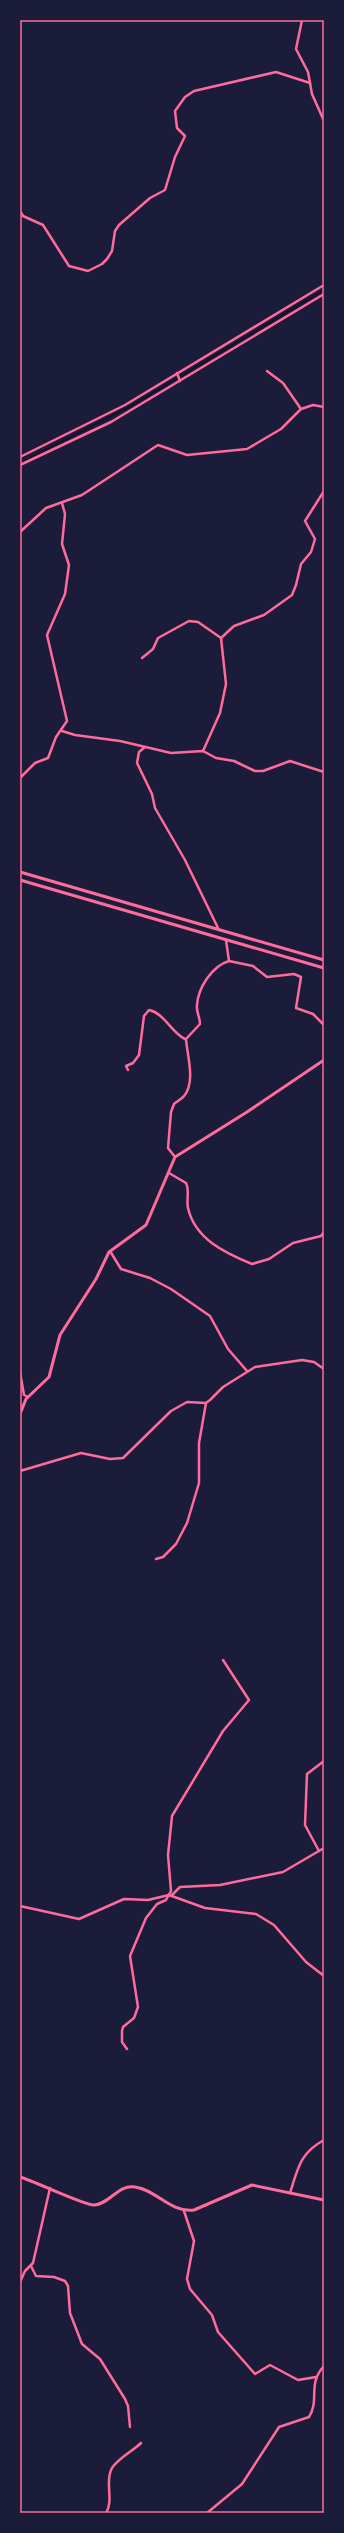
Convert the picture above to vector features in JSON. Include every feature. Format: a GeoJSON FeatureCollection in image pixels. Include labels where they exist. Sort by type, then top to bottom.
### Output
{"type":"FeatureCollection","features":[{"type":"Feature","properties":{"kind":"street"},"geometry":{"type":"LineString","coordinates":[[302,20],[296,49],[307,69],[312,94],[324,121]]}},
{"type":"Feature","properties":{"kind":"street"},"geometry":{"type":"LineString","coordinates":[[20,211],[23,216],[43,225],[69,266],[81,270],[95,268],[102,264],[112,252],[115,231],[119,225],[150,198],[165,190],[175,157],[185,136],[177,128],[175,111],[189,93],[276,72],[310,83]]}},
{"type":"Feature","properties":{"kind":"street"},"geometry":{"type":"LineString","coordinates":[[20,457],[108,415],[324,285]]}},
{"type":"Feature","properties":{"kind":"street"},"geometry":{"type":"LineString","coordinates":[[20,465],[111,422],[324,294]]}},
{"type":"Feature","properties":{"kind":"street"},"geometry":{"type":"LineString","coordinates":[[267,371],[283,383],[301,409]]}},
{"type":"Feature","properties":{"kind":"street"},"geometry":{"type":"LineString","coordinates":[[177,373],[180,381]]}},
{"type":"Feature","properties":{"kind":"street"},"geometry":{"type":"LineString","coordinates":[[20,532],[46,508],[62,503],[110,478],[158,446],[184,454],[247,449],[281,429],[301,409],[312,405],[324,407]]}},
{"type":"Feature","properties":{"kind":"street"},"geometry":{"type":"LineString","coordinates":[[221,638],[239,624],[268,612],[288,598],[294,591],[301,564],[311,552],[316,539],[305,521],[324,491]]}},
{"type":"Feature","properties":{"kind":"street"},"geometry":{"type":"LineString","coordinates":[[20,778],[35,763],[48,758],[56,737],[62,731],[67,721],[47,635],[65,594],[69,565],[62,544],[64,514],[62,503]]}},
{"type":"Feature","properties":{"kind":"street"},"geometry":{"type":"LineString","coordinates":[[142,658],[153,649],[158,638],[189,621],[198,622],[221,638],[227,676],[224,698],[203,751]]}},
{"type":"Feature","properties":{"kind":"street"},"geometry":{"type":"LineString","coordinates":[[62,731],[75,735],[171,753],[203,751],[216,758],[234,761],[255,771],[264,771],[290,761],[324,772]]}},
{"type":"Feature","properties":{"kind":"street"},"geometry":{"type":"LineString","coordinates":[[145,747],[138,752],[137,763],[152,794],[162,822],[184,857],[219,930]]}},
{"type":"Feature","properties":{"kind":"street"},"geometry":{"type":"LineString","coordinates":[[20,872],[166,913],[324,960]]}},
{"type":"Feature","properties":{"kind":"street"},"geometry":{"type":"LineString","coordinates":[[20,880],[324,968]]}},
{"type":"Feature","properties":{"kind":"street"},"geometry":{"type":"LineString","coordinates":[[163,922],[166,913]]}},
{"type":"Feature","properties":{"kind":"street"},"geometry":{"type":"LineString","coordinates":[[226,940],[229,961]]}},
{"type":"Feature","properties":{"kind":"street"},"geometry":{"type":"LineString","coordinates":[[186,1039],[200,1024],[197,1003],[205,981],[229,961],[253,966],[267,977],[294,974],[301,978],[296,1008],[313,1014],[324,1025]]}},
{"type":"Feature","properties":{"kind":"street"},"geometry":{"type":"LineString","coordinates":[[128,1070],[126,1066],[133,1063],[139,1055],[144,1016],[149,1010],[161,1017],[175,1033],[186,1039]]}},
{"type":"Feature","properties":{"kind":"street"},"geometry":{"type":"LineString","coordinates":[[175,1157],[168,1148],[170,1119],[174,1104],[184,1096],[189,1085],[189,1054],[186,1039]]}},
{"type":"Feature","properties":{"kind":"street"},"geometry":{"type":"LineString","coordinates":[[20,1414],[28,1397],[49,1377],[60,1335],[96,1279],[110,1251],[146,1225],[175,1157],[247,1112],[324,1060]]}},
{"type":"Feature","properties":{"kind":"street"},"geometry":{"type":"LineString","coordinates":[[169,1173],[186,1183],[188,1209],[197,1227],[213,1246],[252,1264],[269,1260],[293,1243],[321,1236],[324,1232]]}},
{"type":"Feature","properties":{"kind":"street"},"geometry":{"type":"LineString","coordinates":[[110,1251],[121,1269],[150,1278],[171,1289],[210,1316],[228,1349],[247,1371]]}},
{"type":"Feature","properties":{"kind":"street"},"geometry":{"type":"LineString","coordinates":[[20,1471],[81,1453],[110,1459],[123,1458],[163,1418],[179,1405],[187,1402],[206,1402],[247,1371],[263,1365],[302,1360],[314,1362],[324,1370]]}},
{"type":"Feature","properties":{"kind":"street"},"geometry":{"type":"LineString","coordinates":[[20,1372],[24,1395],[28,1397]]}},
{"type":"Feature","properties":{"kind":"street"},"geometry":{"type":"LineString","coordinates":[[156,1560],[162,1557],[176,1544],[187,1523],[200,1483],[199,1443],[206,1402]]}},
{"type":"Feature","properties":{"kind":"street"},"geometry":{"type":"LineString","coordinates":[[170,1895],[171,1884],[168,1850],[172,1816],[223,1731],[249,1700],[223,1660]]}},
{"type":"Feature","properties":{"kind":"street"},"geometry":{"type":"LineString","coordinates":[[319,1851],[305,1825],[305,1809],[307,1774],[324,1761]]}},
{"type":"Feature","properties":{"kind":"street"},"geometry":{"type":"LineString","coordinates":[[127,2049],[122,2042],[123,2027],[134,2018],[138,2008],[134,1972],[130,1960],[131,1951],[149,1913],[180,1886],[220,1885],[283,1872],[324,1848]]}},
{"type":"Feature","properties":{"kind":"street"},"geometry":{"type":"LineString","coordinates":[[20,1906],[79,1919],[124,1899],[148,1900],[170,1895],[205,1908],[247,1913],[269,1921],[293,1944],[306,1962],[324,1976]]}},
{"type":"Feature","properties":{"kind":"street"},"geometry":{"type":"LineString","coordinates":[[290,2193],[298,2167],[307,2150],[324,2140]]}},
{"type":"Feature","properties":{"kind":"street"},"geometry":{"type":"LineString","coordinates":[[20,2177],[50,2188],[86,2205],[96,2206],[126,2187],[136,2187],[184,2211],[194,2210],[252,2185],[324,2200]]}},
{"type":"Feature","properties":{"kind":"street"},"geometry":{"type":"LineString","coordinates":[[20,2282],[25,2271],[31,2266],[50,2188]]}},
{"type":"Feature","properties":{"kind":"street"},"geometry":{"type":"LineString","coordinates":[[184,2211],[194,2241],[188,2283],[194,2296],[212,2315],[222,2336],[255,2374],[270,2365],[298,2380],[316,2377]]}},
{"type":"Feature","properties":{"kind":"street"},"geometry":{"type":"LineString","coordinates":[[31,2266],[36,2276],[54,2277],[66,2281],[68,2286],[70,2313],[82,2344],[100,2359],[125,2399],[128,2406],[130,2427]]}},
{"type":"Feature","properties":{"kind":"street"},"geometry":{"type":"LineString","coordinates":[[207,2513],[242,2484],[279,2428],[309,2417],[312,2410],[316,2377],[324,2366]]}},
{"type":"Feature","properties":{"kind":"street"},"geometry":{"type":"LineString","coordinates":[[106,2513],[109,2504],[108,2481],[111,2470],[141,2443]]}},
{"type":"Feature","properties":{"kind":"waterway"},"geometry":{"type":"LineString","coordinates":[[20,463],[131,406],[324,290]]}}]}
